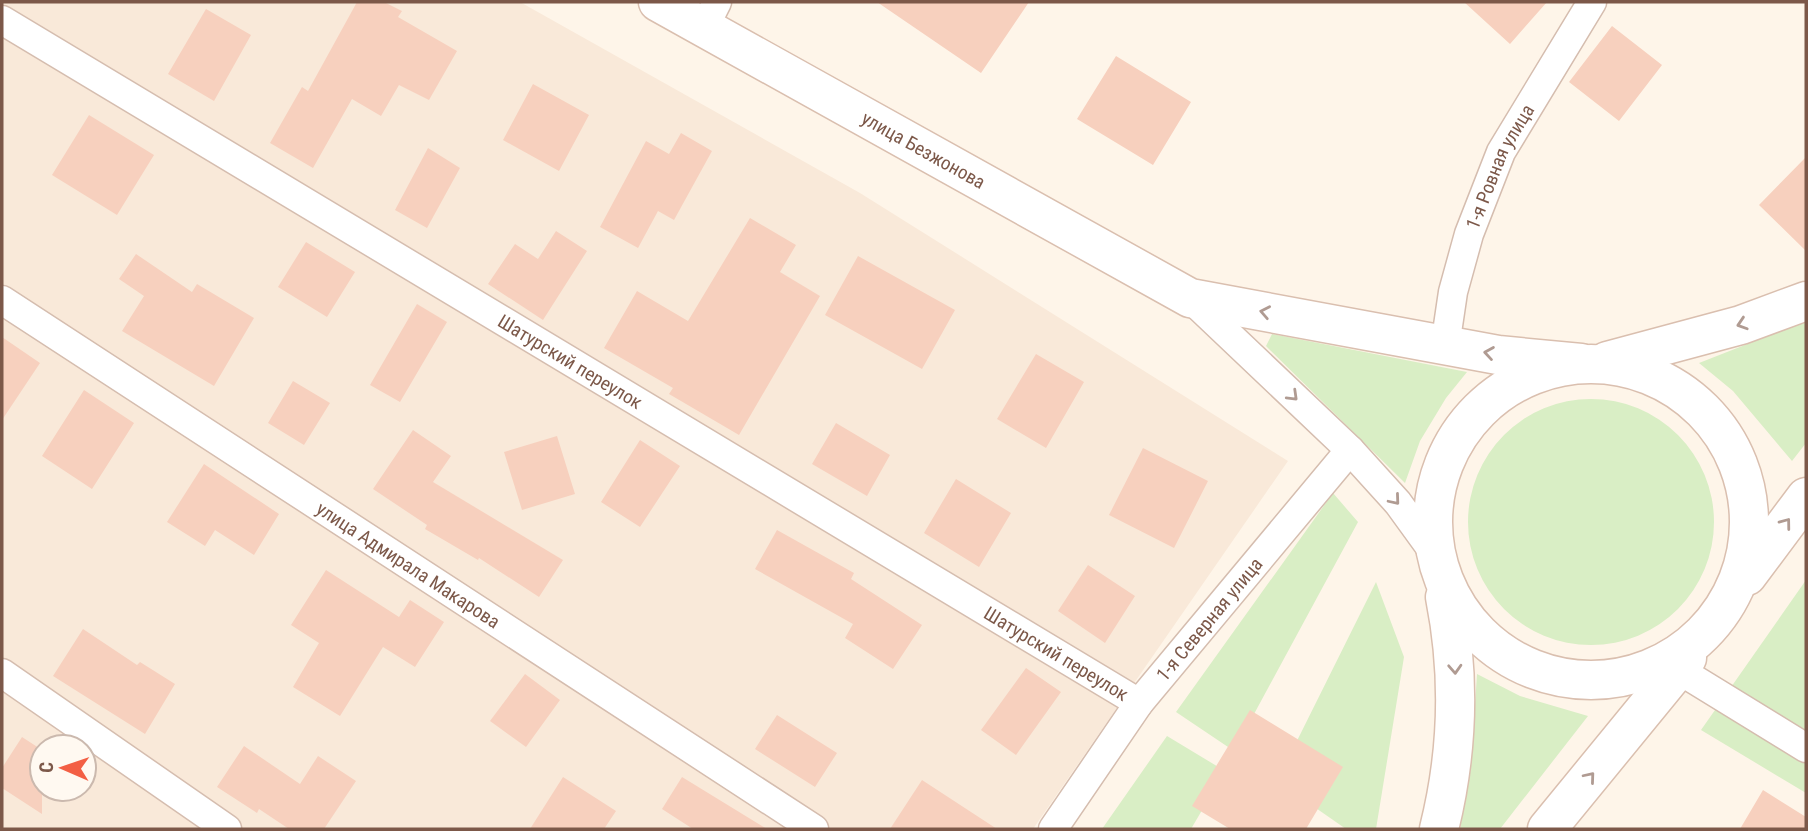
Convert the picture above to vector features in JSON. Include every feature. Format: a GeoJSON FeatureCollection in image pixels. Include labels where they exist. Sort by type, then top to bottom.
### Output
{"type":"FeatureCollection","features":[{"type":"Feature","properties":{"kind":"main road","name":"улица Безжонова"},"geometry":{"type":"LineString","coordinates":[[658,2],[711,14],[1190,298],[1498,355],[1591,363]]}},
{"type":"Feature","properties":{"kind":"main road"},"geometry":{"type":"LineString","coordinates":[[1439,829],[1453,743],[1455,685],[1453,638],[1438,566],[1432,516],[1446,454],[1483,404],[1536,371],[1591,363],[1741,326],[1806,301]]}},
{"type":"Feature","properties":{"kind":"main road"},"geometry":{"type":"LineString","coordinates":[[1591,363],[1658,376],[1709,413],[1741,466],[1751,528],[1737,589]]}},
{"type":"Feature","properties":{"kind":"main road"},"geometry":{"type":"LineString","coordinates":[[1546,829],[1690,655],[1806,497]]}},
{"type":"Feature","properties":{"kind":"main road"},"geometry":{"type":"LineString","coordinates":[[1438,566],[1474,631],[1524,667],[1586,682],[1647,672],[1690,655]]}},
{"type":"Feature","properties":{"kind":"street","name":"1-я Ровная улица"},"geometry":{"type":"LineString","coordinates":[[1445,346],[1453,292],[1469,234],[1501,152],[1592,2]]}},
{"type":"Feature","properties":{"kind":"street","name":"Шатурский переулок"},"geometry":{"type":"LineString","coordinates":[[2,20],[1139,703]]}},
{"type":"Feature","properties":{"kind":"street"},"geometry":{"type":"LineString","coordinates":[[1190,298],[1350,450],[1398,503],[1438,566]]}},
{"type":"Feature","properties":{"kind":"street","name":"улица Адмирала Макарова"},"geometry":{"type":"LineString","coordinates":[[2,300],[814,829]]}},
{"type":"Feature","properties":{"kind":"street","name":"1-я Северная улица"},"geometry":{"type":"LineString","coordinates":[[1053,829],[1139,703],[1350,450]]}},
{"type":"Feature","properties":{"kind":"street"},"geometry":{"type":"LineString","coordinates":[[1690,655],[1806,748]]}},
{"type":"Feature","properties":{"kind":"street"},"geometry":{"type":"LineString","coordinates":[[2,673],[227,829]]}},
{"type":"Feature","properties":{"kind":"shaded area"},"geometry":{"type":"Polygon","coordinates":[[[2,2],[520,2],[860,193],[1288,461],[1033,829],[2,829],[2,2]]]}},
{"type":"Feature","properties":{"kind":"green space"},"geometry":{"type":"Polygon","coordinates":[[[1806,321],[1806,443],[1792,461],[1733,391],[1699,363],[1806,321]]]}},
{"type":"Feature","properties":{"kind":"green space"},"geometry":{"type":"Polygon","coordinates":[[[1272,334],[1467,372],[1446,398],[1420,441],[1405,483],[1266,346],[1272,334]]]}},
{"type":"Feature","properties":{"kind":"green space"},"geometry":{"type":"Polygon","coordinates":[[[1603,399],[1627,404],[1649,413],[1678,435],[1694,453],[1705,475],[1712,498],[1712,546],[1705,569],[1694,591],[1678,609],[1660,625],[1627,640],[1603,645],[1579,645],[1555,640],[1522,625],[1488,591],[1470,546],[1468,510],[1473,486],[1488,453],[1522,419],[1567,401],[1603,399]]]}},
{"type":"Feature","properties":{"kind":"green space"},"geometry":{"type":"Polygon","coordinates":[[[1333,493],[1358,522],[1234,751],[1176,712],[1333,493]]]}},
{"type":"Feature","properties":{"kind":"green space"},"geometry":{"type":"Polygon","coordinates":[[[1806,580],[1806,793],[1701,730],[1806,580]]]}},
{"type":"Feature","properties":{"kind":"green space"},"geometry":{"type":"Polygon","coordinates":[[[1376,582],[1404,657],[1376,829],[1346,829],[1277,781],[1376,582]]]}},
{"type":"Feature","properties":{"kind":"green space"},"geometry":{"type":"Polygon","coordinates":[[[1477,674],[1520,696],[1588,716],[1500,829],[1460,829],[1471,767],[1477,674]]]}},
{"type":"Feature","properties":{"kind":"green space"},"geometry":{"type":"Polygon","coordinates":[[[1167,736],[1225,771],[1191,829],[1102,829],[1167,736]]]}},
{"type":"Feature","properties":{"kind":"building"},"geometry":{"type":"Polygon","coordinates":[[[357,2],[384,2],[402,11],[398,17],[457,51],[429,100],[399,85],[381,116],[352,99],[313,168],[270,143],[302,87],[308,91],[357,2]]]}},
{"type":"Feature","properties":{"kind":"building"},"geometry":{"type":"Polygon","coordinates":[[[877,2],[1029,2],[981,73],[877,2]]]}},
{"type":"Feature","properties":{"kind":"building"},"geometry":{"type":"Polygon","coordinates":[[[1464,2],[1547,2],[1510,44],[1464,2]]]}},
{"type":"Feature","properties":{"kind":"building"},"geometry":{"type":"Polygon","coordinates":[[[206,9],[251,35],[214,101],[168,74],[206,9]]]}},
{"type":"Feature","properties":{"kind":"building"},"geometry":{"type":"Polygon","coordinates":[[[1612,26],[1662,65],[1619,121],[1569,82],[1612,26]]]}},
{"type":"Feature","properties":{"kind":"building"},"geometry":{"type":"Polygon","coordinates":[[[1116,56],[1191,102],[1153,165],[1077,119],[1116,56]]]}},
{"type":"Feature","properties":{"kind":"building"},"geometry":{"type":"Polygon","coordinates":[[[533,84],[589,115],[559,171],[503,140],[533,84]]]}},
{"type":"Feature","properties":{"kind":"building"},"geometry":{"type":"Polygon","coordinates":[[[89,115],[154,155],[117,215],[52,175],[89,115]]]}},
{"type":"Feature","properties":{"kind":"building"},"geometry":{"type":"Polygon","coordinates":[[[681,133],[712,151],[674,220],[658,211],[638,248],[600,227],[646,141],[669,154],[681,133]]]}},
{"type":"Feature","properties":{"kind":"building"},"geometry":{"type":"Polygon","coordinates":[[[428,148],[460,168],[427,228],[395,210],[428,148]]]}},
{"type":"Feature","properties":{"kind":"building"},"geometry":{"type":"Polygon","coordinates":[[[1806,157],[1806,251],[1759,205],[1806,157]]]}},
{"type":"Feature","properties":{"kind":"building"},"geometry":{"type":"Polygon","coordinates":[[[750,218],[796,245],[780,272],[820,296],[739,435],[669,394],[673,388],[604,348],[637,291],[688,321],[750,218]]]}},
{"type":"Feature","properties":{"kind":"building"},"geometry":{"type":"Polygon","coordinates":[[[556,231],[587,251],[543,320],[488,284],[515,244],[538,259],[556,231]]]}},
{"type":"Feature","properties":{"kind":"building"},"geometry":{"type":"Polygon","coordinates":[[[306,242],[355,272],[327,317],[278,287],[306,242]]]}},
{"type":"Feature","properties":{"kind":"building"},"geometry":{"type":"Polygon","coordinates":[[[136,254],[192,292],[197,284],[254,318],[214,386],[122,331],[144,296],[119,279],[136,254]]]}},
{"type":"Feature","properties":{"kind":"building"},"geometry":{"type":"Polygon","coordinates":[[[858,256],[955,310],[922,369],[825,315],[858,256]]]}},
{"type":"Feature","properties":{"kind":"building"},"geometry":{"type":"Polygon","coordinates":[[[417,304],[447,322],[400,402],[370,385],[417,304]]]}},
{"type":"Feature","properties":{"kind":"building"},"geometry":{"type":"Polygon","coordinates":[[[2,337],[40,363],[2,420],[2,337]]]}},
{"type":"Feature","properties":{"kind":"building"},"geometry":{"type":"Polygon","coordinates":[[[1036,354],[1084,382],[1046,448],[997,419],[1036,354]]]}},
{"type":"Feature","properties":{"kind":"building"},"geometry":{"type":"Polygon","coordinates":[[[293,381],[330,403],[304,445],[268,423],[293,381]]]}},
{"type":"Feature","properties":{"kind":"building"},"geometry":{"type":"Polygon","coordinates":[[[84,390],[134,423],[92,489],[42,456],[84,390]]]}},
{"type":"Feature","properties":{"kind":"building"},"geometry":{"type":"Polygon","coordinates":[[[836,423],[890,455],[867,496],[812,464],[836,423]]]}},
{"type":"Feature","properties":{"kind":"building"},"geometry":{"type":"Polygon","coordinates":[[[413,430],[451,456],[433,482],[563,560],[539,597],[479,558],[478,560],[425,529],[427,525],[373,489],[413,430]]]}},
{"type":"Feature","properties":{"kind":"building"},"geometry":{"type":"Polygon","coordinates":[[[557,436],[575,494],[522,510],[504,452],[557,436]]]}},
{"type":"Feature","properties":{"kind":"building"},"geometry":{"type":"Polygon","coordinates":[[[640,440],[680,466],[640,527],[601,502],[640,440]]]}},
{"type":"Feature","properties":{"kind":"building"},"geometry":{"type":"Polygon","coordinates":[[[1143,448],[1208,481],[1174,548],[1109,515],[1143,448]]]}},
{"type":"Feature","properties":{"kind":"building"},"geometry":{"type":"Polygon","coordinates":[[[204,464],[279,514],[254,555],[215,530],[205,546],[167,522],[204,464]]]}},
{"type":"Feature","properties":{"kind":"building"},"geometry":{"type":"Polygon","coordinates":[[[956,479],[1011,513],[979,567],[924,533],[956,479]]]}},
{"type":"Feature","properties":{"kind":"building"},"geometry":{"type":"Polygon","coordinates":[[[777,530],[854,573],[851,579],[922,625],[893,669],[845,638],[853,624],[755,569],[777,530]]]}},
{"type":"Feature","properties":{"kind":"building"},"geometry":{"type":"Polygon","coordinates":[[[1088,565],[1135,596],[1105,643],[1058,611],[1088,565]]]}},
{"type":"Feature","properties":{"kind":"building"},"geometry":{"type":"Polygon","coordinates":[[[326,570],[399,617],[410,600],[444,622],[415,667],[383,647],[340,716],[293,687],[319,643],[291,625],[326,570]]]}},
{"type":"Feature","properties":{"kind":"building"},"geometry":{"type":"Polygon","coordinates":[[[83,629],[137,665],[140,662],[175,684],[145,734],[53,676],[83,629]]]}},
{"type":"Feature","properties":{"kind":"building"},"geometry":{"type":"Polygon","coordinates":[[[1026,668],[1061,692],[1016,755],[981,730],[1026,668]]]}},
{"type":"Feature","properties":{"kind":"building"},"geometry":{"type":"Polygon","coordinates":[[[525,674],[560,700],[526,747],[490,721],[525,674]]]}},
{"type":"Feature","properties":{"kind":"building"},"geometry":{"type":"Polygon","coordinates":[[[1250,710],[1343,767],[1306,829],[1230,829],[1192,806],[1250,710]]]}},
{"type":"Feature","properties":{"kind":"building"},"geometry":{"type":"Polygon","coordinates":[[[777,715],[837,753],[815,787],[755,749],[777,715]]]}},
{"type":"Feature","properties":{"kind":"building"},"geometry":{"type":"Polygon","coordinates":[[[22,737],[28,741],[28,803],[42,803],[42,814],[2,788],[2,768],[22,737]]]}},
{"type":"Feature","properties":{"kind":"building"},"geometry":{"type":"Polygon","coordinates":[[[244,746],[300,784],[318,756],[356,781],[324,829],[289,829],[259,809],[257,813],[217,787],[244,746]]]}},
{"type":"Feature","properties":{"kind":"building"},"geometry":{"type":"Polygon","coordinates":[[[563,777],[616,811],[604,829],[530,829],[563,777]]]}},
{"type":"Feature","properties":{"kind":"building"},"geometry":{"type":"Polygon","coordinates":[[[682,777],[767,829],[693,829],[662,809],[682,777]]]}},
{"type":"Feature","properties":{"kind":"building"},"geometry":{"type":"Polygon","coordinates":[[[922,780],[997,829],[890,829],[922,780]]]}},
{"type":"Feature","properties":{"kind":"building"},"geometry":{"type":"Polygon","coordinates":[[[1763,790],[1806,817],[1806,829],[1740,829],[1763,790]]]}}]}
